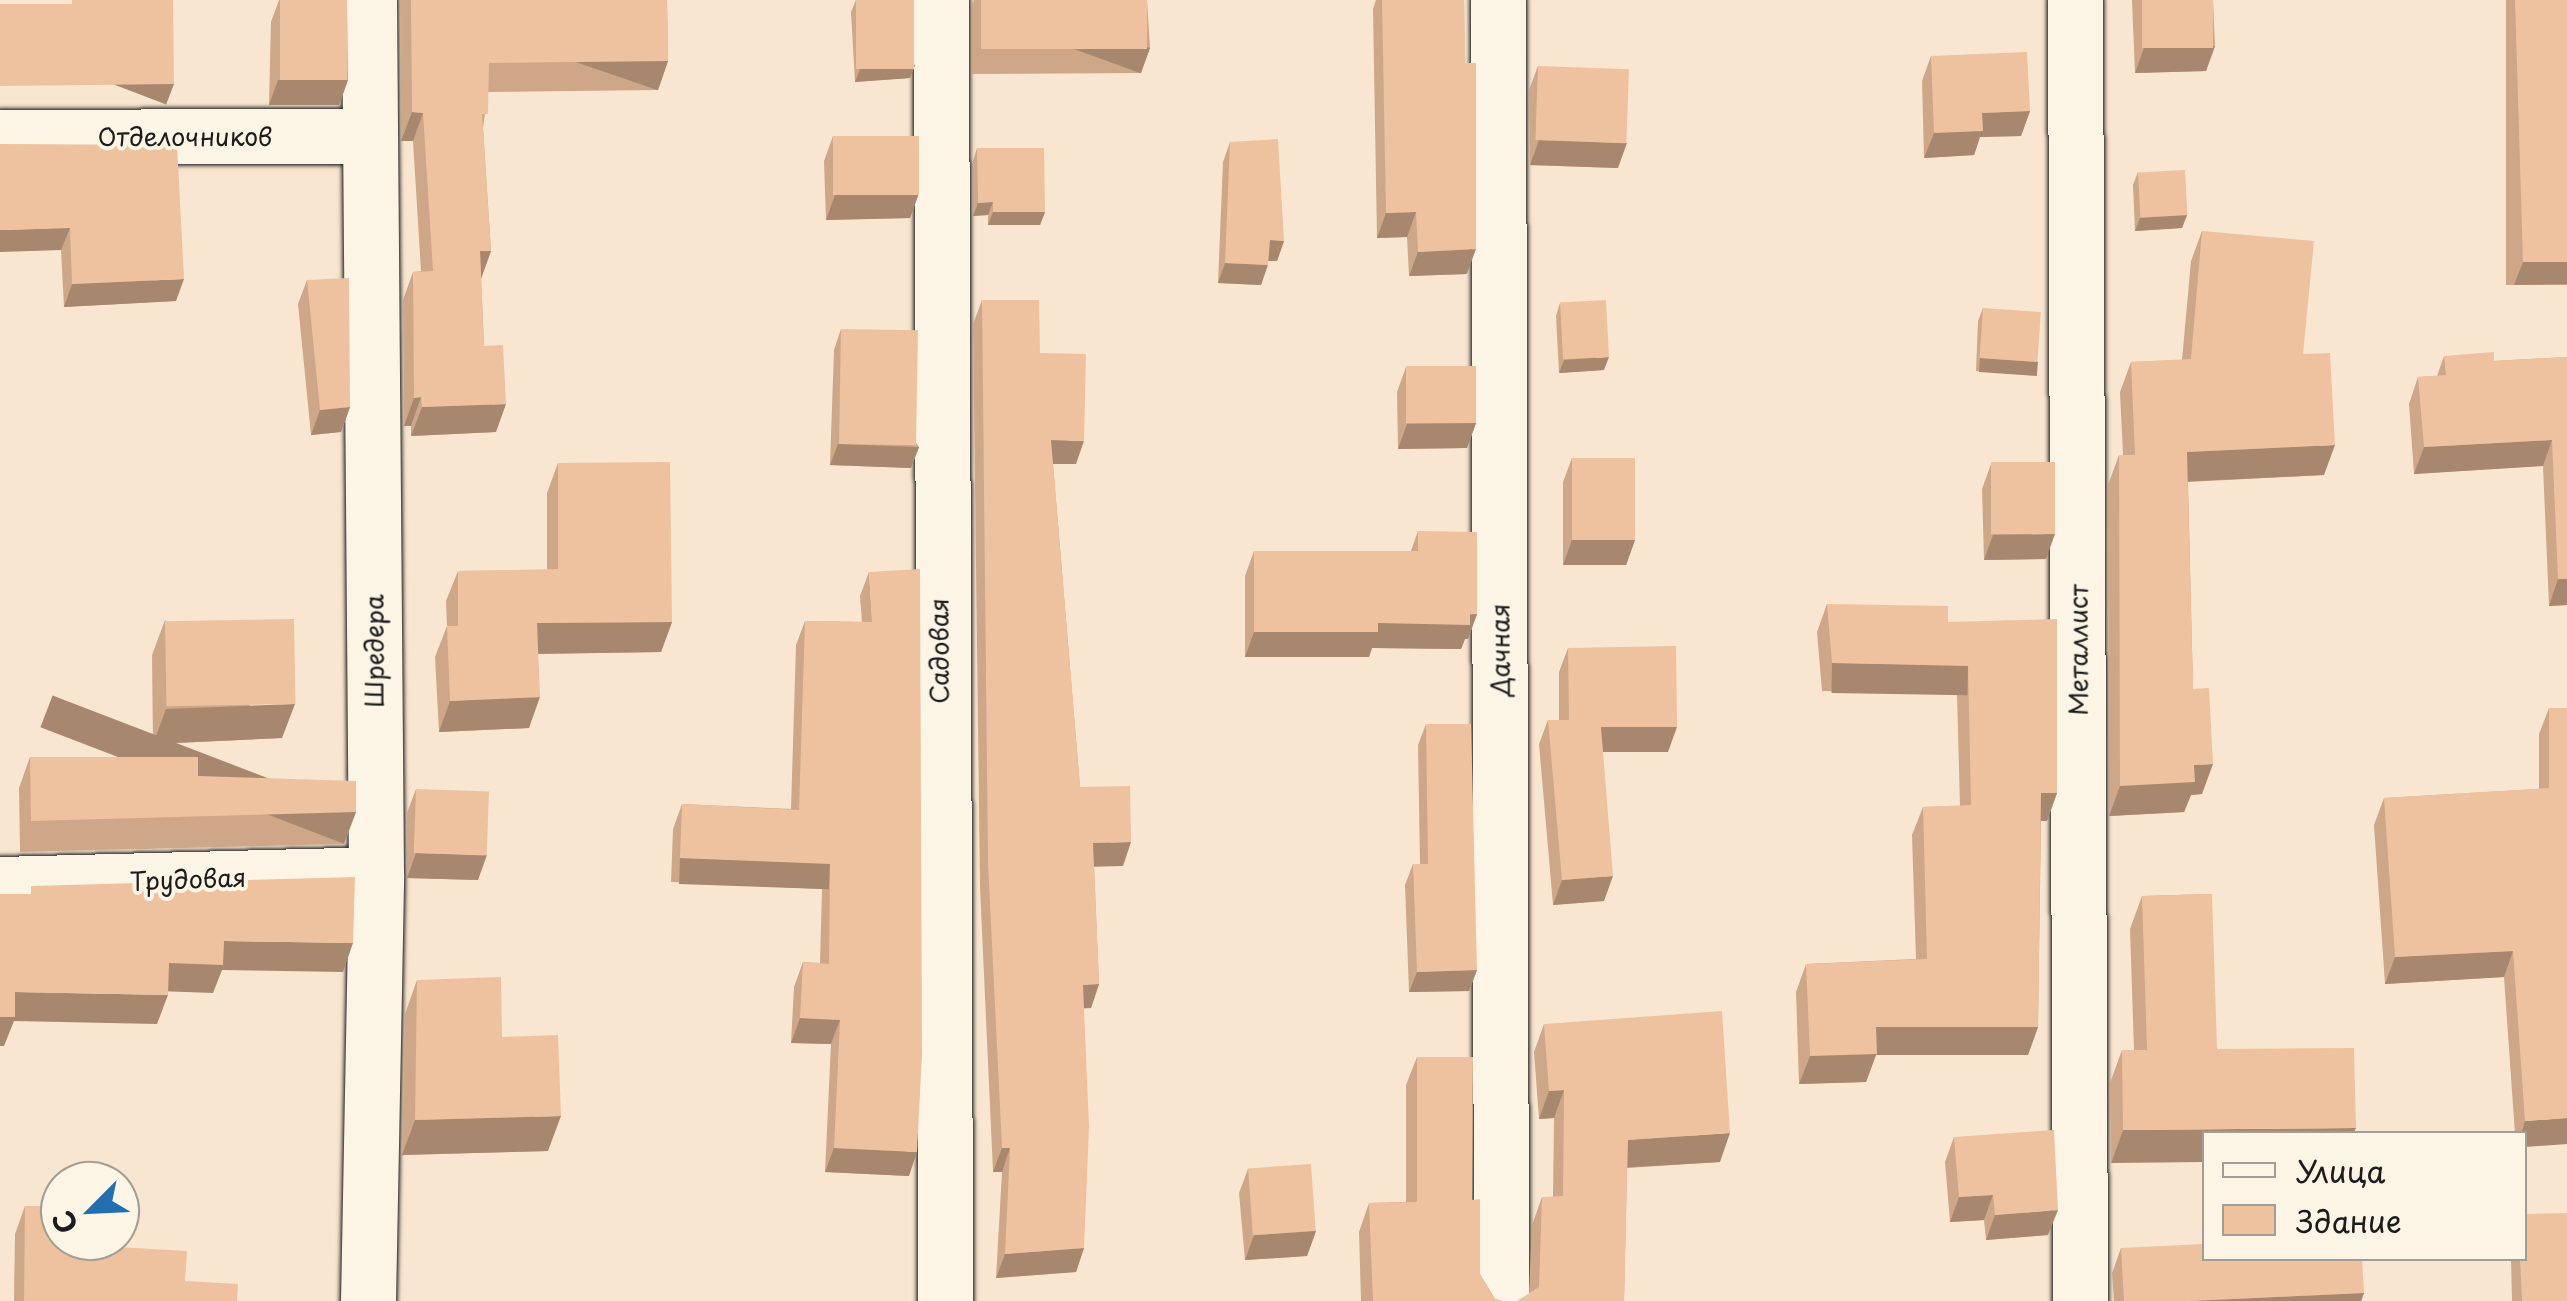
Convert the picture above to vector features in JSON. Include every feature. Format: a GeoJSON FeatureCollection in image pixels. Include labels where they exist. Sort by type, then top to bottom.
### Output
{"type":"FeatureCollection","features":[{"type":"Feature","properties":{"kind":"street","name":"Шредера"},"geometry":{"type":"LineString","coordinates":[[368,1301],[376,874],[369,0]]}},
{"type":"Feature","properties":{"kind":"street","name":"Садовая"},"geometry":{"type":"LineString","coordinates":[[942,0],[945,1301]]}},
{"type":"Feature","properties":{"kind":"street","name":"Дачная"},"geometry":{"type":"LineString","coordinates":[[1498,0],[1501,1301]]}},
{"type":"Feature","properties":{"kind":"street","name":"Металлист"},"geometry":{"type":"LineString","coordinates":[[2075,0],[2080,1301]]}},
{"type":"Feature","properties":{"kind":"street","name":"Отделочников"},"geometry":{"type":"LineString","coordinates":[[0,137],[370,136]]}},
{"type":"Feature","properties":{"kind":"street","name":"Трудовая"},"geometry":{"type":"LineString","coordinates":[[0,884],[376,874]]}},
{"type":"Feature","properties":{"kind":"building"},"geometry":{"type":"Polygon","coordinates":[[[72,0],[173,0],[174,84],[0,86],[0,4],[72,4],[72,0]]]}},
{"type":"Feature","properties":{"kind":"building"},"geometry":{"type":"Polygon","coordinates":[[[280,0],[347,0],[347,80],[280,80],[280,0]]]}},
{"type":"Feature","properties":{"kind":"building"},"geometry":{"type":"Polygon","coordinates":[[[411,0],[667,0],[668,61],[489,63],[488,114],[482,114],[491,251],[480,251],[484,346],[503,345],[506,404],[422,407],[421,397],[414,398],[413,272],[433,271],[423,113],[412,112],[411,0]]]}},
{"type":"Feature","properties":{"kind":"building"},"geometry":{"type":"Polygon","coordinates":[[[856,0],[914,0],[914,69],[856,69],[856,0]]]}},
{"type":"Feature","properties":{"kind":"building"},"geometry":{"type":"Polygon","coordinates":[[[981,0],[1147,0],[1147,49],[981,49],[981,0]]]}},
{"type":"Feature","properties":{"kind":"building"},"geometry":{"type":"Polygon","coordinates":[[[1382,0],[1464,0],[1465,63],[1476,63],[1476,249],[1418,252],[1416,212],[1386,213],[1382,0]]]}},
{"type":"Feature","properties":{"kind":"building"},"geometry":{"type":"Polygon","coordinates":[[[2142,0],[2213,0],[2213,48],[2142,48],[2142,0]]]}},
{"type":"Feature","properties":{"kind":"building"},"geometry":{"type":"Polygon","coordinates":[[[2515,0],[2567,0],[2567,262],[2523,262],[2515,0]]]}},
{"type":"Feature","properties":{"kind":"building"},"geometry":{"type":"Polygon","coordinates":[[[2027,52],[2030,111],[1982,113],[1983,131],[1934,133],[1931,56],[2027,52]]]}},
{"type":"Feature","properties":{"kind":"building"},"geometry":{"type":"Polygon","coordinates":[[[1538,66],[1629,69],[1626,143],[1535,140],[1538,66]]]}},
{"type":"Feature","properties":{"kind":"building"},"geometry":{"type":"Polygon","coordinates":[[[833,136],[919,136],[919,195],[833,195],[833,136]]]}},
{"type":"Feature","properties":{"kind":"building"},"geometry":{"type":"Polygon","coordinates":[[[1278,139],[1284,241],[1270,240],[1268,265],[1225,263],[1230,142],[1278,139]]]}},
{"type":"Feature","properties":{"kind":"building"},"geometry":{"type":"Polygon","coordinates":[[[0,144],[177,145],[184,279],[72,284],[70,228],[0,230],[0,144]]]}},
{"type":"Feature","properties":{"kind":"building"},"geometry":{"type":"Polygon","coordinates":[[[977,148],[1044,148],[1045,212],[993,212],[993,202],[978,203],[977,148]]]}},
{"type":"Feature","properties":{"kind":"building"},"geometry":{"type":"Polygon","coordinates":[[[2185,170],[2187,215],[2140,217],[2138,172],[2185,170]]]}},
{"type":"Feature","properties":{"kind":"building"},"geometry":{"type":"Polygon","coordinates":[[[2202,231],[2314,241],[2303,354],[2330,353],[2335,445],[2187,452],[2193,689],[2209,688],[2213,764],[2194,765],[2195,782],[2120,786],[2119,455],[2135,455],[2131,362],[2191,359],[2202,231]]]}},
{"type":"Feature","properties":{"kind":"building"},"geometry":{"type":"Polygon","coordinates":[[[349,278],[350,407],[320,410],[307,280],[349,278]]]}},
{"type":"Feature","properties":{"kind":"building"},"geometry":{"type":"Polygon","coordinates":[[[982,300],[1039,300],[1040,353],[1086,354],[1084,441],[1051,440],[1080,787],[1130,786],[1131,842],[1093,843],[1099,984],[1083,985],[1089,1126],[1084,1248],[1005,1254],[1010,1148],[1002,1148],[988,863],[982,300]]]}},
{"type":"Feature","properties":{"kind":"building"},"geometry":{"type":"Polygon","coordinates":[[[1606,300],[1609,357],[1563,359],[1560,302],[1606,300]]]}},
{"type":"Feature","properties":{"kind":"building"},"geometry":{"type":"Polygon","coordinates":[[[1983,308],[2041,312],[2037,362],[1980,358],[1983,308]]]}},
{"type":"Feature","properties":{"kind":"building"},"geometry":{"type":"Polygon","coordinates":[[[841,329],[918,330],[916,445],[839,444],[841,329]]]}},
{"type":"Feature","properties":{"kind":"building"},"geometry":{"type":"Polygon","coordinates":[[[2494,352],[2494,361],[2567,357],[2567,579],[2558,579],[2552,440],[2424,447],[2418,377],[2446,375],[2444,356],[2494,352]]]}},
{"type":"Feature","properties":{"kind":"building"},"geometry":{"type":"Polygon","coordinates":[[[1406,366],[1476,366],[1476,423],[1406,423],[1406,366]]]}},
{"type":"Feature","properties":{"kind":"building"},"geometry":{"type":"Polygon","coordinates":[[[1572,458],[1635,458],[1635,540],[1572,540],[1572,458]]]}},
{"type":"Feature","properties":{"kind":"building"},"geometry":{"type":"Polygon","coordinates":[[[670,462],[672,622],[537,623],[540,697],[450,701],[447,626],[458,626],[458,571],[558,569],[558,463],[670,462]]]}},
{"type":"Feature","properties":{"kind":"building"},"geometry":{"type":"Polygon","coordinates":[[[1991,462],[2055,462],[2055,534],[1991,534],[1991,462]]]}},
{"type":"Feature","properties":{"kind":"building"},"geometry":{"type":"Polygon","coordinates":[[[1418,531],[1477,532],[1477,614],[1470,614],[1470,625],[1378,623],[1378,632],[1254,632],[1254,551],[1418,551],[1418,531]]]}},
{"type":"Feature","properties":{"kind":"building"},"geometry":{"type":"Polygon","coordinates":[[[920,569],[922,1054],[917,1152],[834,1148],[840,1020],[800,1018],[803,962],[829,964],[830,864],[680,858],[682,804],[799,810],[805,621],[872,622],[869,572],[920,569]]]}},
{"type":"Feature","properties":{"kind":"building"},"geometry":{"type":"Polygon","coordinates":[[[1827,604],[1948,606],[1948,622],[2057,619],[2057,793],[2041,793],[2038,1027],[1876,1027],[1877,1054],[1810,1056],[1806,964],[1927,959],[1923,807],[1971,805],[1968,666],[1832,663],[1827,604]]]}},
{"type":"Feature","properties":{"kind":"building"},"geometry":{"type":"Polygon","coordinates":[[[294,619],[295,704],[167,706],[165,621],[294,619]]]}},
{"type":"Feature","properties":{"kind":"building"},"geometry":{"type":"Polygon","coordinates":[[[1676,646],[1677,727],[1601,727],[1613,876],[1562,880],[1548,720],[1569,720],[1568,648],[1676,646]]]}},
{"type":"Feature","properties":{"kind":"building"},"geometry":{"type":"Polygon","coordinates":[[[2549,708],[2567,708],[2567,1118],[2525,1121],[2513,951],[2395,957],[2384,798],[2549,788],[2549,708]]]}},
{"type":"Feature","properties":{"kind":"building"},"geometry":{"type":"Polygon","coordinates":[[[1426,724],[1471,724],[1477,970],[1417,972],[1413,864],[1428,864],[1426,724]]]}},
{"type":"Feature","properties":{"kind":"building"},"geometry":{"type":"Polygon","coordinates":[[[30,757],[198,757],[198,776],[356,781],[356,812],[31,821],[30,757]]]}},
{"type":"Feature","properties":{"kind":"building"},"geometry":{"type":"Polygon","coordinates":[[[416,789],[489,792],[487,856],[414,853],[416,789]]]}},
{"type":"Feature","properties":{"kind":"building"},"geometry":{"type":"Polygon","coordinates":[[[355,877],[353,943],[224,941],[223,965],[169,963],[168,995],[15,992],[15,1017],[0,1017],[0,894],[31,894],[31,886],[355,877]]]}},
{"type":"Feature","properties":{"kind":"building"},"geometry":{"type":"Polygon","coordinates":[[[2212,894],[2217,1049],[2354,1048],[2356,1128],[2123,1130],[2122,1050],[2147,1050],[2142,896],[2212,894]]]}},
{"type":"Feature","properties":{"kind":"building"},"geometry":{"type":"Polygon","coordinates":[[[501,977],[502,1037],[558,1035],[561,1116],[415,1120],[417,980],[501,977]]]}},
{"type":"Feature","properties":{"kind":"building"},"geometry":{"type":"Polygon","coordinates":[[[1722,1011],[1730,1133],[1628,1140],[1624,1301],[1517,1301],[1539,1287],[1542,1197],[1563,1196],[1564,1090],[1549,1091],[1544,1024],[1722,1011]]]}},
{"type":"Feature","properties":{"kind":"building"},"geometry":{"type":"Polygon","coordinates":[[[1417,1057],[1473,1057],[1472,1200],[1480,1199],[1480,1274],[1495,1299],[1502,1301],[1373,1301],[1369,1203],[1417,1202],[1417,1057]]]}},
{"type":"Feature","properties":{"kind":"building"},"geometry":{"type":"Polygon","coordinates":[[[2054,1130],[2058,1210],[1995,1215],[1993,1195],[1959,1197],[1954,1137],[2054,1130]]]}},
{"type":"Feature","properties":{"kind":"building"},"geometry":{"type":"Polygon","coordinates":[[[1311,1164],[1316,1231],[1253,1235],[1248,1168],[1311,1164]]]}},
{"type":"Feature","properties":{"kind":"building"},"geometry":{"type":"Polygon","coordinates":[[[25,1206],[40,1206],[40,1261],[140,1261],[140,1248],[187,1251],[185,1281],[238,1284],[237,1301],[24,1301],[25,1206]]]}},
{"type":"Feature","properties":{"kind":"building"},"geometry":{"type":"Polygon","coordinates":[[[2567,1213],[2567,1301],[2522,1301],[2520,1261],[2527,1261],[2527,1214],[2567,1213]]]}},
{"type":"Feature","properties":{"kind":"building"},"geometry":{"type":"Polygon","coordinates":[[[2202,1244],[2202,1261],[2362,1261],[2364,1293],[2124,1301],[2121,1248],[2202,1244]]]}}]}
